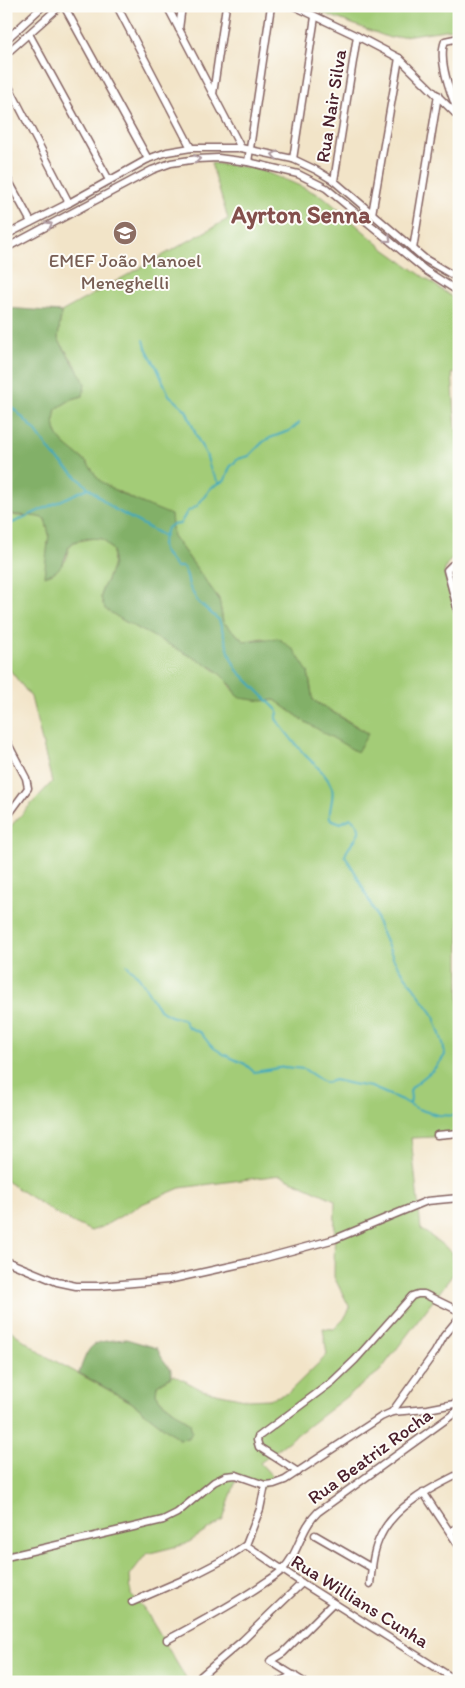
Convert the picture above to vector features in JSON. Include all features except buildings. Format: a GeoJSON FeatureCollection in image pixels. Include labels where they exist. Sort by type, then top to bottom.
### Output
{"type":"FeatureCollection","features":[{"type":"Feature","properties":{"kind":"street"},"geometry":{"type":"LineString","coordinates":[[6,40],[43,6]]}},
{"type":"Feature","properties":{"kind":"street"},"geometry":{"type":"LineString","coordinates":[[6,54],[60,6]]}},
{"type":"Feature","properties":{"kind":"street"},"geometry":{"type":"LineString","coordinates":[[64,6],[148,159]]}},
{"type":"Feature","properties":{"kind":"street"},"geometry":{"type":"LineString","coordinates":[[117,6],[191,148]]}},
{"type":"Feature","properties":{"kind":"street"},"geometry":{"type":"LineString","coordinates":[[167,6],[240,148]]}},
{"type":"Feature","properties":{"kind":"street"},"geometry":{"type":"LineString","coordinates":[[180,29],[182,6]]}},
{"type":"Feature","properties":{"kind":"street"},"geometry":{"type":"LineString","coordinates":[[213,94],[226,6]]}},
{"type":"Feature","properties":{"kind":"street"},"geometry":{"type":"LineString","coordinates":[[248,162],[271,6]]}},
{"type":"Feature","properties":{"kind":"street"},"geometry":{"type":"LineString","coordinates":[[294,6],[399,58],[459,116]]}},
{"type":"Feature","properties":{"kind":"street"},"geometry":{"type":"LineString","coordinates":[[293,159],[315,17]]}},
{"type":"Feature","properties":{"kind":"street"},"geometry":{"type":"LineString","coordinates":[[29,34],[109,180]]}},
{"type":"Feature","properties":{"kind":"street","name":"Rua Nair Silva"},"geometry":{"type":"LineString","coordinates":[[334,181],[357,36]]}},
{"type":"Feature","properties":{"kind":"street"},"geometry":{"type":"LineString","coordinates":[[459,38],[445,41],[442,50],[450,89],[459,116]]}},
{"type":"Feature","properties":{"kind":"street"},"geometry":{"type":"LineString","coordinates":[[372,214],[399,58]]}},
{"type":"Feature","properties":{"kind":"street"},"geometry":{"type":"LineString","coordinates":[[6,81],[69,203]]}},
{"type":"Feature","properties":{"kind":"street"},"geometry":{"type":"LineString","coordinates":[[412,249],[438,95]]}},
{"type":"Feature","properties":{"kind":"street"},"geometry":{"type":"LineString","coordinates":[[6,235],[69,203],[148,159],[167,152],[191,148],[240,148],[293,159],[316,170],[334,181],[425,259],[458,278],[459,265]]}},
{"type":"Feature","properties":{"kind":"street"},"geometry":{"type":"LineString","coordinates":[[6,248],[152,170],[171,163],[218,158],[248,162],[298,174],[326,188],[425,270],[459,292]]}},
{"type":"Feature","properties":{"kind":"street"},"geometry":{"type":"LineString","coordinates":[[6,176],[31,222]]}},
{"type":"Feature","properties":{"kind":"street"},"geometry":{"type":"LineString","coordinates":[[459,563],[447,570],[459,615]]}},
{"type":"Feature","properties":{"kind":"street"},"geometry":{"type":"LineString","coordinates":[[6,740],[26,778],[28,788],[6,818]]}},
{"type":"Feature","properties":{"kind":"street"},"geometry":{"type":"LineString","coordinates":[[437,1135],[459,1133]]}},
{"type":"Feature","properties":{"kind":"street"},"geometry":{"type":"LineString","coordinates":[[6,1261],[57,1282],[76,1286],[168,1280],[254,1261],[335,1239],[427,1201],[459,1198]]}},
{"type":"Feature","properties":{"kind":"street"},"geometry":{"type":"LineString","coordinates":[[298,1472],[259,1447],[256,1440],[258,1437],[332,1382],[356,1360],[412,1296],[424,1294],[459,1311]]}},
{"type":"Feature","properties":{"kind":"street"},"geometry":{"type":"LineString","coordinates":[[392,1412],[435,1352],[444,1336],[459,1318]]}},
{"type":"Feature","properties":{"kind":"street"},"geometry":{"type":"LineString","coordinates":[[6,1556],[163,1520],[177,1513],[214,1482],[226,1476],[236,1475],[265,1485],[274,1484],[285,1480],[369,1424],[392,1412],[428,1409],[459,1403]]}},
{"type":"Feature","properties":{"kind":"street","name":"Rua Beatriz Rocha"},"geometry":{"type":"LineString","coordinates":[[167,1640],[221,1611],[282,1570],[293,1554],[310,1520],[318,1512],[459,1410]]}},
{"type":"Feature","properties":{"kind":"street"},"geometry":{"type":"LineString","coordinates":[[370,1584],[376,1547],[381,1534],[389,1523],[424,1492],[459,1474]]}},
{"type":"Feature","properties":{"kind":"street"},"geometry":{"type":"LineString","coordinates":[[132,1602],[192,1576],[223,1560],[246,1545],[257,1518],[265,1485]]}},
{"type":"Feature","properties":{"kind":"street"},"geometry":{"type":"LineString","coordinates":[[424,1492],[459,1546]]}},
{"type":"Feature","properties":{"kind":"street"},"geometry":{"type":"LineString","coordinates":[[450,1532],[459,1526]]}},
{"type":"Feature","properties":{"kind":"street"},"geometry":{"type":"LineString","coordinates":[[315,1536],[372,1568]]}},
{"type":"Feature","properties":{"kind":"street","name":"Rua Willians Cunha"},"geometry":{"type":"LineString","coordinates":[[246,1545],[302,1584],[459,1682]]}},
{"type":"Feature","properties":{"kind":"street"},"geometry":{"type":"LineString","coordinates":[[201,1676],[242,1641],[302,1584]]}},
{"type":"Feature","properties":{"kind":"street"},"geometry":{"type":"LineString","coordinates":[[304,1682],[270,1661],[283,1653],[333,1603]]}},
{"type":"Feature","properties":{"kind":"street"},"geometry":{"type":"LineString","coordinates":[[278,1682],[294,1675]]}},
{"type":"Feature","properties":{"kind":"green space"},"geometry":{"type":"Polygon","coordinates":[[[304,6],[459,6],[459,28],[390,38],[304,6]]]}},
{"type":"Feature","properties":{"kind":"green space"},"geometry":{"type":"Polygon","coordinates":[[[211,163],[255,168],[324,197],[383,248],[459,302],[459,373],[452,373],[456,430],[459,430],[459,557],[447,564],[444,573],[459,627],[459,1136],[411,1138],[421,1229],[451,1251],[454,1273],[380,1371],[260,1463],[275,1479],[261,1489],[237,1477],[223,1520],[186,1544],[146,1554],[130,1575],[131,1595],[144,1608],[187,1682],[6,1682],[6,1327],[44,1355],[131,1402],[179,1439],[190,1423],[161,1401],[156,1394],[157,1385],[174,1375],[202,1390],[249,1400],[269,1399],[288,1393],[327,1355],[323,1328],[334,1329],[344,1319],[350,1308],[334,1277],[335,1200],[280,1175],[180,1188],[142,1204],[102,1227],[91,1231],[60,1216],[6,1181],[6,831],[52,782],[31,697],[6,665],[6,513],[17,516],[33,515],[45,519],[49,534],[45,576],[66,560],[69,547],[74,542],[94,538],[103,539],[113,551],[113,557],[112,567],[101,598],[122,620],[202,661],[227,681],[233,691],[269,701],[275,700],[307,723],[368,733],[313,700],[308,672],[263,638],[244,641],[223,622],[219,599],[173,536],[135,500],[100,482],[87,462],[74,453],[58,437],[53,423],[56,409],[72,399],[83,396],[76,366],[58,339],[61,312],[228,219],[211,163]]]}},
{"type":"Feature","properties":{"kind":"green space"},"geometry":{"type":"Polygon","coordinates":[[[6,308],[61,312],[58,339],[85,384],[83,396],[72,399],[56,409],[55,427],[61,440],[87,463],[102,482],[127,496],[171,515],[173,536],[219,599],[223,622],[244,641],[278,638],[294,650],[308,672],[313,700],[368,734],[357,752],[307,723],[275,700],[262,701],[240,698],[236,695],[232,686],[215,669],[105,609],[101,598],[102,589],[113,565],[113,551],[103,539],[88,539],[74,542],[70,545],[65,559],[58,569],[44,576],[49,534],[45,519],[6,513],[6,308]]]}},
{"type":"Feature","properties":{"kind":"green space"},"geometry":{"type":"Polygon","coordinates":[[[126,1339],[157,1348],[171,1370],[171,1377],[157,1385],[156,1394],[161,1401],[190,1423],[192,1432],[189,1438],[179,1439],[131,1402],[79,1373],[86,1354],[94,1345],[100,1342],[126,1339]]]}},
{"type":"Feature","properties":{"kind":"waterway"},"geometry":{"type":"LineString","coordinates":[[144,340],[169,395],[186,410],[206,454],[211,471],[219,483]]}},
{"type":"Feature","properties":{"kind":"waterway"},"geometry":{"type":"LineString","coordinates":[[6,402],[35,430],[53,455],[91,490],[114,509],[164,536]]}},
{"type":"Feature","properties":{"kind":"waterway"},"geometry":{"type":"LineString","coordinates":[[299,423],[291,430],[263,442],[249,456],[238,459],[230,467],[225,480],[211,488],[197,506],[187,512],[180,524],[167,528],[162,543],[163,551],[176,567],[184,569],[189,586],[198,602],[219,620],[231,658],[237,670],[278,711],[276,719],[301,751],[327,778],[333,792],[330,819],[341,823],[351,818],[357,823],[359,833],[345,856],[375,913],[394,960],[433,1014],[443,1043],[445,1055],[433,1070],[412,1087],[410,1091],[410,1104]]}},
{"type":"Feature","properties":{"kind":"waterway"},"geometry":{"type":"LineString","coordinates":[[6,526],[88,488]]}},
{"type":"Feature","properties":{"kind":"waterway"},"geometry":{"type":"LineString","coordinates":[[127,965],[146,987],[156,1006],[166,1014],[183,1019],[188,1027],[201,1033],[211,1046],[245,1064],[254,1072],[285,1067],[304,1069],[325,1083],[335,1080],[371,1087],[418,1109],[437,1115],[459,1116]]}},
{"type":"Feature","properties":{"kind":"place","name":"EMEF João Manoel Meneghelli"},"geometry":{"type":"Point","coordinates":[125,233]}},
{"type":"Feature","properties":{"kind":"district","name":"Ayrton Senna"},"geometry":{"type":"Point","coordinates":[301,214]}}]}
